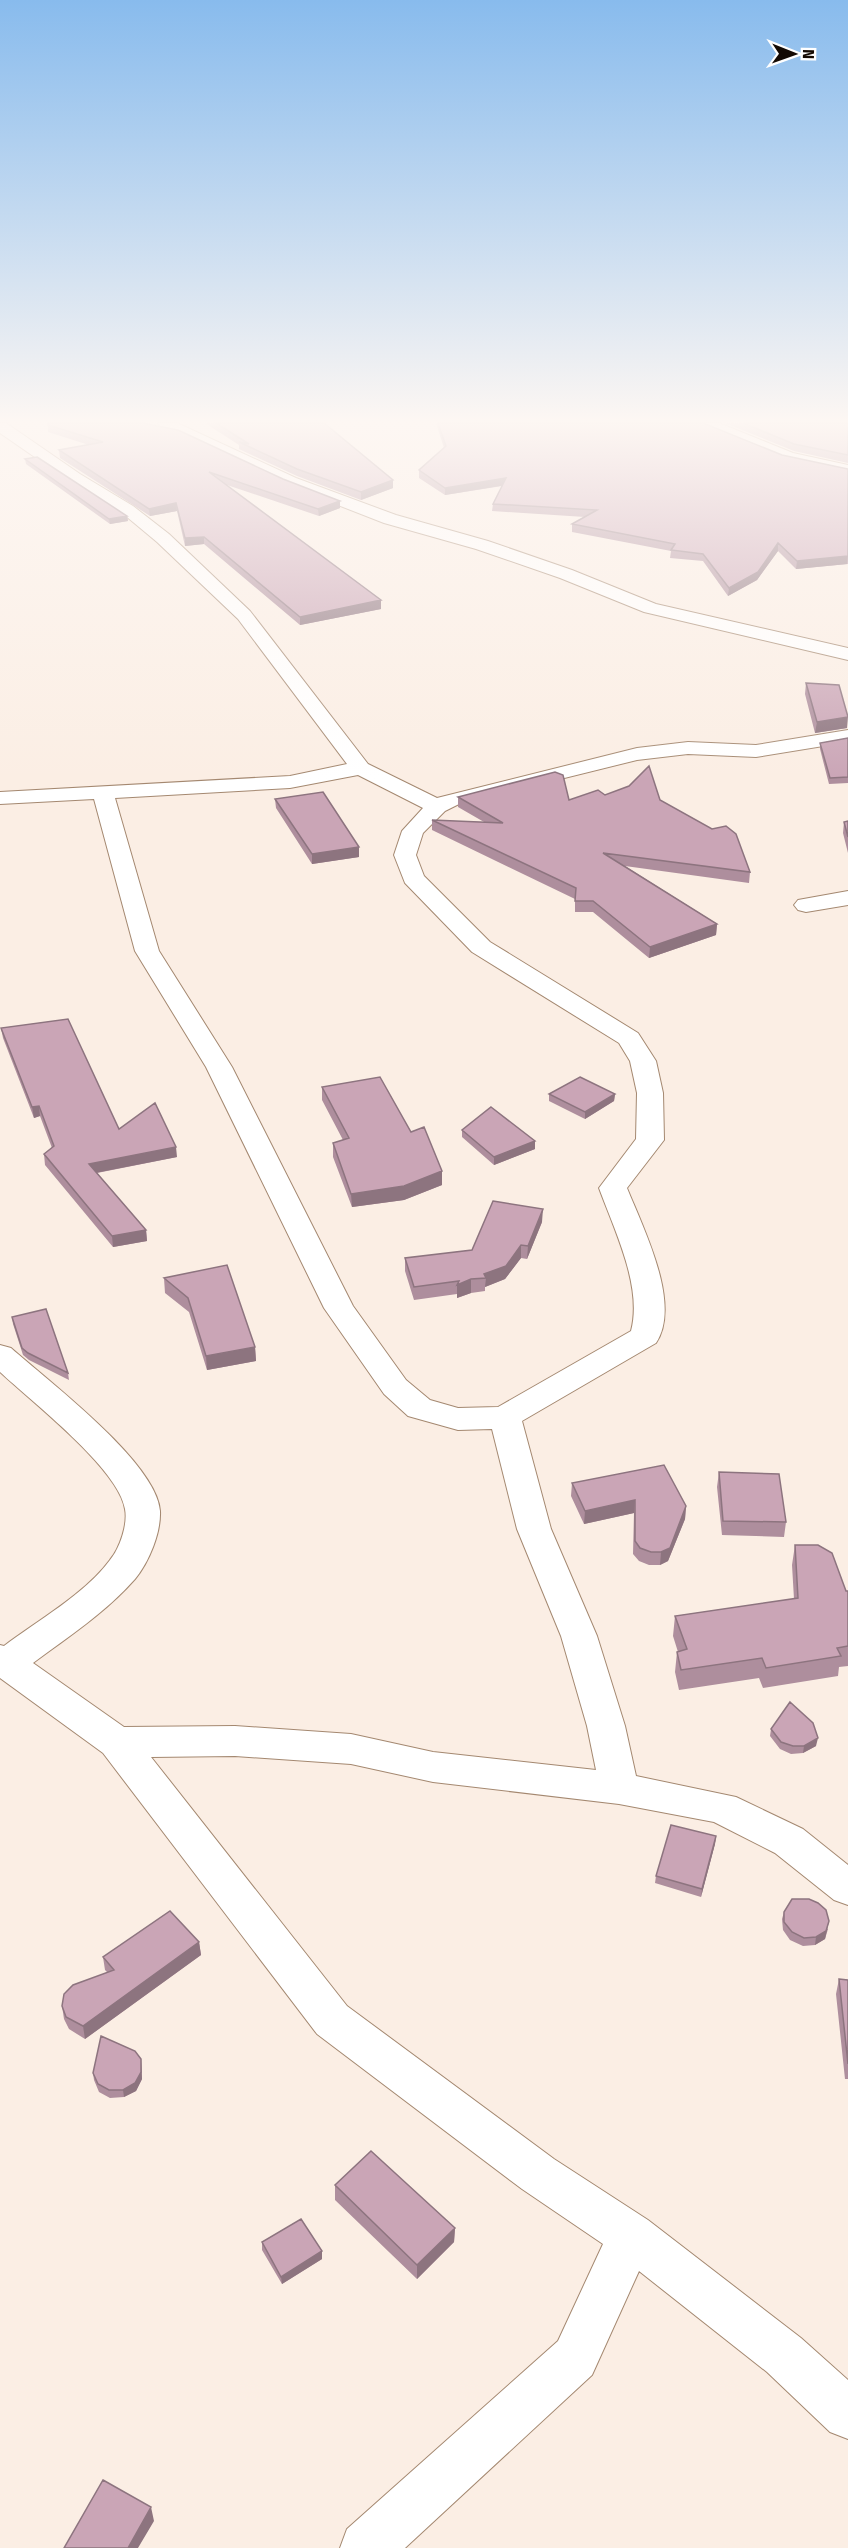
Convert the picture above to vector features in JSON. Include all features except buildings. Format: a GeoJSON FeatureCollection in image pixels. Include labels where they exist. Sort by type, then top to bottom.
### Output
{"type":"FeatureCollection","features":[{"type":"Feature","properties":{"kind":"street"},"geometry":{"type":"LineString","coordinates":[[168,542],[244,615],[361,768],[437,806]]}},
{"type":"Feature","properties":{"kind":"street"},"geometry":{"type":"LineString","coordinates":[[469,542],[566,574],[650,608],[848,654]]}},
{"type":"Feature","properties":{"kind":"street"},"geometry":{"type":"LineString","coordinates":[[103,793],[147,951],[219,1067],[339,1308],[395,1386],[419,1408],[458,1419],[479,1420],[505,1417],[645,1336],[649,1328],[648,1287],[613,1188],[650,1140],[650,1093],[643,1061],[629,1038],[481,947],[412,879],[405,855],[413,831],[437,806],[452,799],[637,754],[688,748],[756,751],[848,736]]}},
{"type":"Feature","properties":{"kind":"street"},"geometry":{"type":"LineString","coordinates":[[0,798],[290,782],[361,768]]}},
{"type":"Feature","properties":{"kind":"street"},"geometry":{"type":"LineString","coordinates":[[806,905],[848,898]]}},
{"type":"Feature","properties":{"kind":"street"},"geometry":{"type":"LineString","coordinates":[[0,1355],[109,1453],[135,1487],[143,1510],[139,1539],[124,1568],[96,1596],[3,1661],[117,1742],[332,2020],[538,2174],[631,2235],[783,2355],[848,2414]]}},
{"type":"Feature","properties":{"kind":"street"},"geometry":{"type":"LineString","coordinates":[[505,1417],[534,1529],[579,1636],[606,1726],[619,1788]]}},
{"type":"Feature","properties":{"kind":"street"},"geometry":{"type":"LineString","coordinates":[[117,1742],[235,1740],[351,1749],[433,1767],[619,1788],[722,1808],[789,1841],[848,1888]]}},
{"type":"Feature","properties":{"kind":"street"},"geometry":{"type":"LineString","coordinates":[[366,2548],[575,2358],[631,2235]]}}]}
